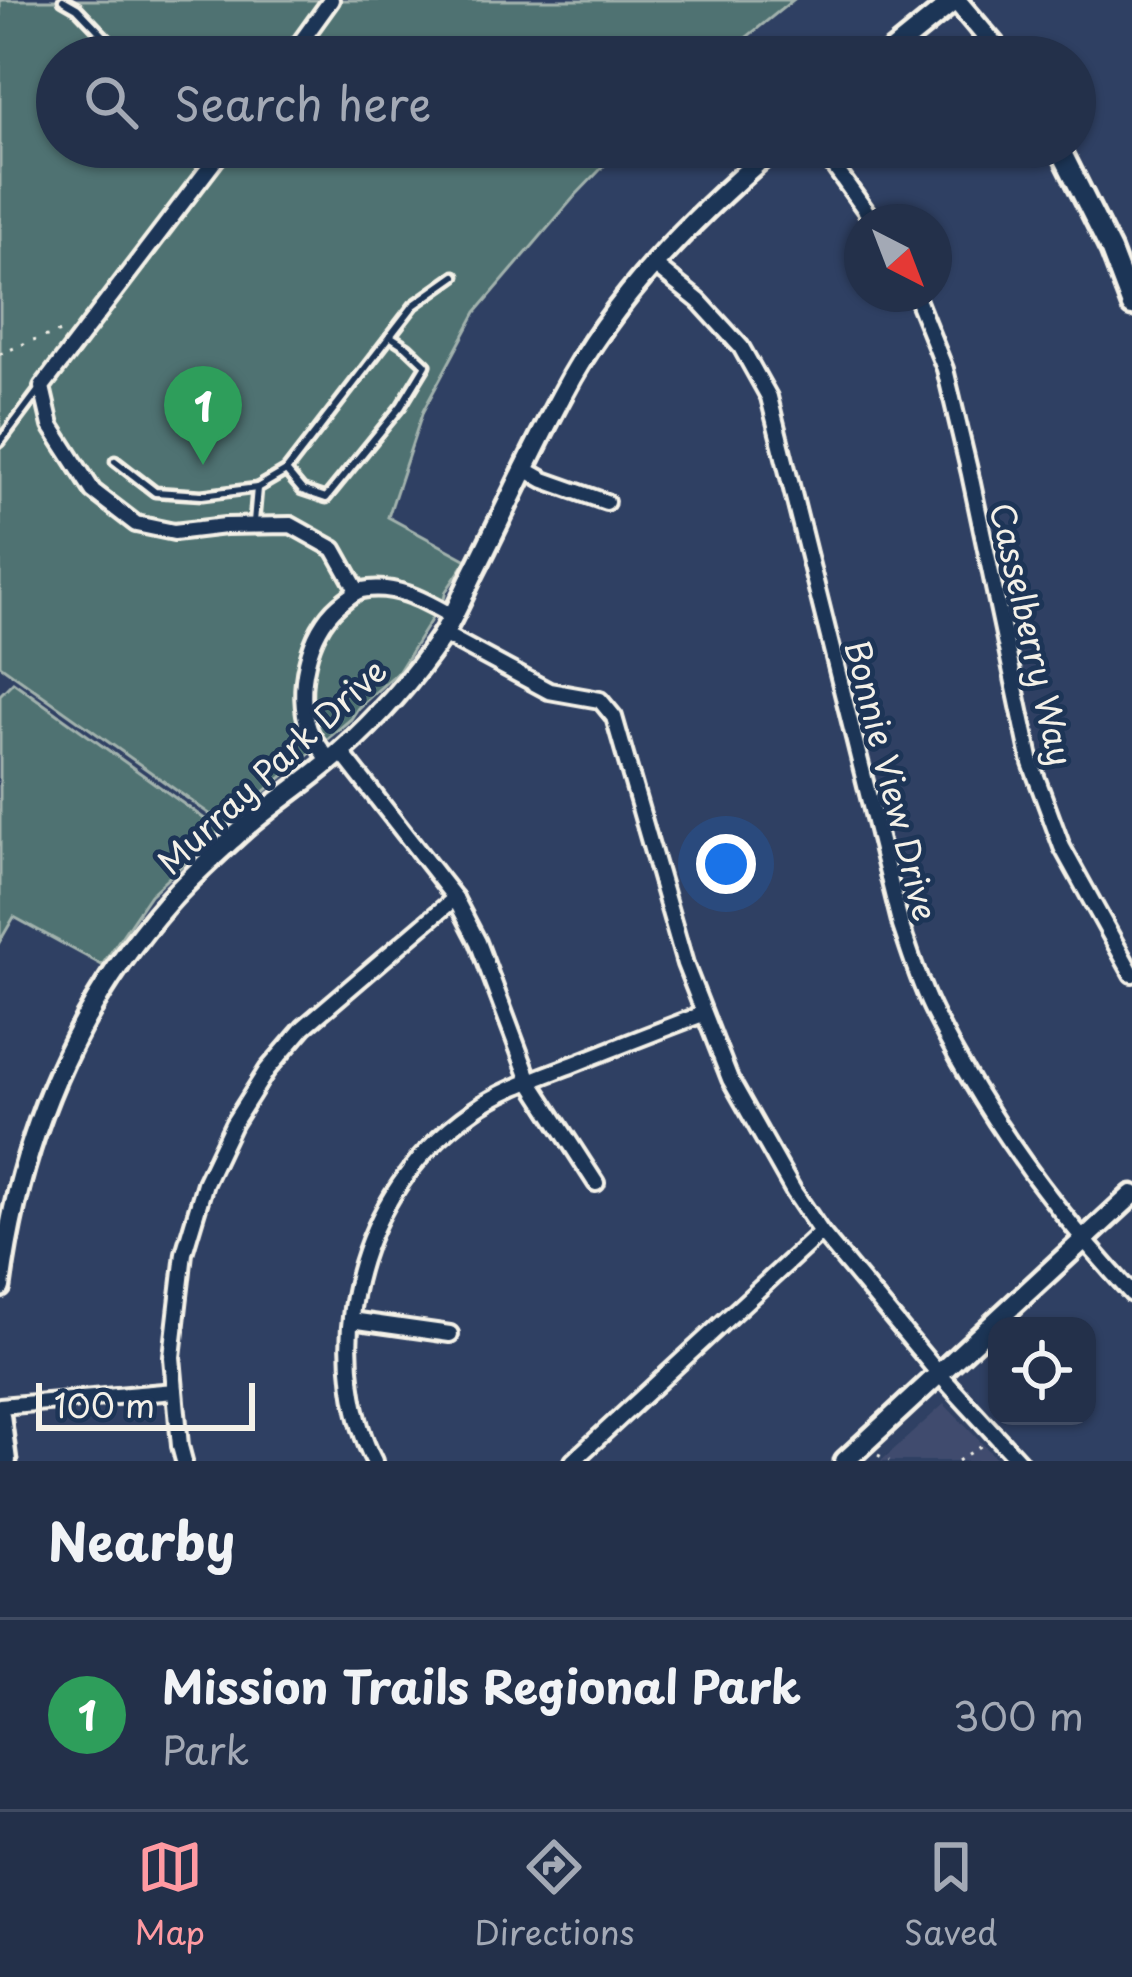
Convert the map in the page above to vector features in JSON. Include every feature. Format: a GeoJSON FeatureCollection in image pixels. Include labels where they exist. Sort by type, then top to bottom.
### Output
{"type":"FeatureCollection","features":[{"type":"Feature","properties":{"kind":"street"},"geometry":{"type":"LineString","coordinates":[[305,36],[331,0]]}},
{"type":"Feature","properties":{"kind":"street"},"geometry":{"type":"LineString","coordinates":[[911,36],[956,0],[986,36]]}},
{"type":"Feature","properties":{"kind":"street"},"geometry":{"type":"LineString","coordinates":[[209,168],[42,387],[51,426],[93,491],[136,524],[174,532],[291,525],[334,549],[357,590]]}},
{"type":"Feature","properties":{"kind":"street","name":"Murray Park Drive"},"geometry":{"type":"LineString","coordinates":[[0,1287],[7,1235],[34,1131],[57,1073],[106,984],[168,902],[242,830],[335,756],[396,698],[448,625],[566,387],[604,329],[652,264],[751,168]]}},
{"type":"Feature","properties":{"kind":"street"},"geometry":{"type":"LineString","coordinates":[[835,168],[861,204]]}},
{"type":"Feature","properties":{"kind":"street"},"geometry":{"type":"LineString","coordinates":[[1070,168],[1132,306]]}},
{"type":"Feature","properties":{"kind":"street","name":"Bonnie View Drive"},"geometry":{"type":"LineString","coordinates":[[652,264],[699,301],[741,347],[769,397],[901,926],[932,1011],[998,1126],[1082,1241],[1132,1294]]}},
{"type":"Feature","properties":{"kind":"street","name":"Casselberry Way"},"geometry":{"type":"LineString","coordinates":[[922,312],[950,390],[1031,763],[1062,847],[1132,974]]}},
{"type":"Feature","properties":{"kind":"street"},"geometry":{"type":"LineString","coordinates":[[524,468],[606,502]]}},
{"type":"Feature","properties":{"kind":"street"},"geometry":{"type":"LineString","coordinates":[[596,1183],[530,1081],[478,942],[455,898],[310,731],[306,664],[323,624],[357,590],[381,589],[418,598],[448,625],[549,691],[600,700],[614,717],[685,964],[730,1079],[821,1232],[1018,1461]]}},
{"type":"Feature","properties":{"kind":"street"},"geometry":{"type":"LineString","coordinates":[[184,1461],[172,1357],[184,1253],[205,1183],[233,1124],[267,1070],[304,1027],[455,898]]}},
{"type":"Feature","properties":{"kind":"street"},"geometry":{"type":"LineString","coordinates":[[374,1461],[359,1420],[350,1353],[351,1320],[368,1243],[408,1172],[430,1146],[476,1108],[530,1081],[703,1014]]}},
{"type":"Feature","properties":{"kind":"street"},"geometry":{"type":"LineString","coordinates":[[845,1461],[1132,1196]]}},
{"type":"Feature","properties":{"kind":"street"},"geometry":{"type":"LineString","coordinates":[[574,1461],[821,1232]]}},
{"type":"Feature","properties":{"kind":"street"},"geometry":{"type":"LineString","coordinates":[[351,1320],[450,1334]]}},
{"type":"Feature","properties":{"kind":"street"},"geometry":{"type":"LineString","coordinates":[[0,1406],[175,1391]]}},
{"type":"Feature","properties":{"kind":"street"},"geometry":{"type":"LineString","coordinates":[[0,1415],[6,1461]]}},
{"type":"Feature","properties":{"kind":"lane"},"geometry":{"type":"LineString","coordinates":[[63,0],[104,36]]}},
{"type":"Feature","properties":{"kind":"lane"},"geometry":{"type":"LineString","coordinates":[[115,461],[154,492],[202,495],[257,488],[286,471],[414,305],[455,275]]}},
{"type":"Feature","properties":{"kind":"lane"},"geometry":{"type":"LineString","coordinates":[[286,471],[302,490],[326,498],[401,406],[426,365],[390,336]]}},
{"type":"Feature","properties":{"kind":"lane"},"geometry":{"type":"LineString","coordinates":[[0,442],[42,387]]}},
{"type":"Feature","properties":{"kind":"lane"},"geometry":{"type":"LineString","coordinates":[[254,526],[257,488]]}},
{"type":"Feature","properties":{"kind":"path"},"geometry":{"type":"LineString","coordinates":[[0,354],[61,332],[76,341]]}},
{"type":"Feature","properties":{"kind":"path"},"geometry":{"type":"LineString","coordinates":[[958,1461],[985,1442]]}},
{"type":"Feature","properties":{"kind":"path"},"geometry":{"type":"LineString","coordinates":[[876,1455],[889,1461]]}},
{"type":"Feature","properties":{"kind":"shaded area"},"geometry":{"type":"Polygon","coordinates":[[[944,1404],[999,1461],[881,1461],[911,1434],[944,1404]]]}},
{"type":"Feature","properties":{"kind":"green space"},"geometry":{"type":"Polygon","coordinates":[[[0,0],[793,0],[748,36],[36,36],[36,168],[602,168],[476,312],[423,411],[388,517],[467,560],[399,671],[351,719],[225,825],[0,665],[0,0]]]}},
{"type":"Feature","properties":{"kind":"green space"},"geometry":{"type":"Polygon","coordinates":[[[13,682],[220,830],[150,895],[102,965],[14,917],[0,941],[0,695],[13,682]]]}},
{"type":"Feature","properties":{"kind":"place","name":"Mission Trails Regional Park"},"geometry":{"type":"Point","coordinates":[203,465]}}]}
